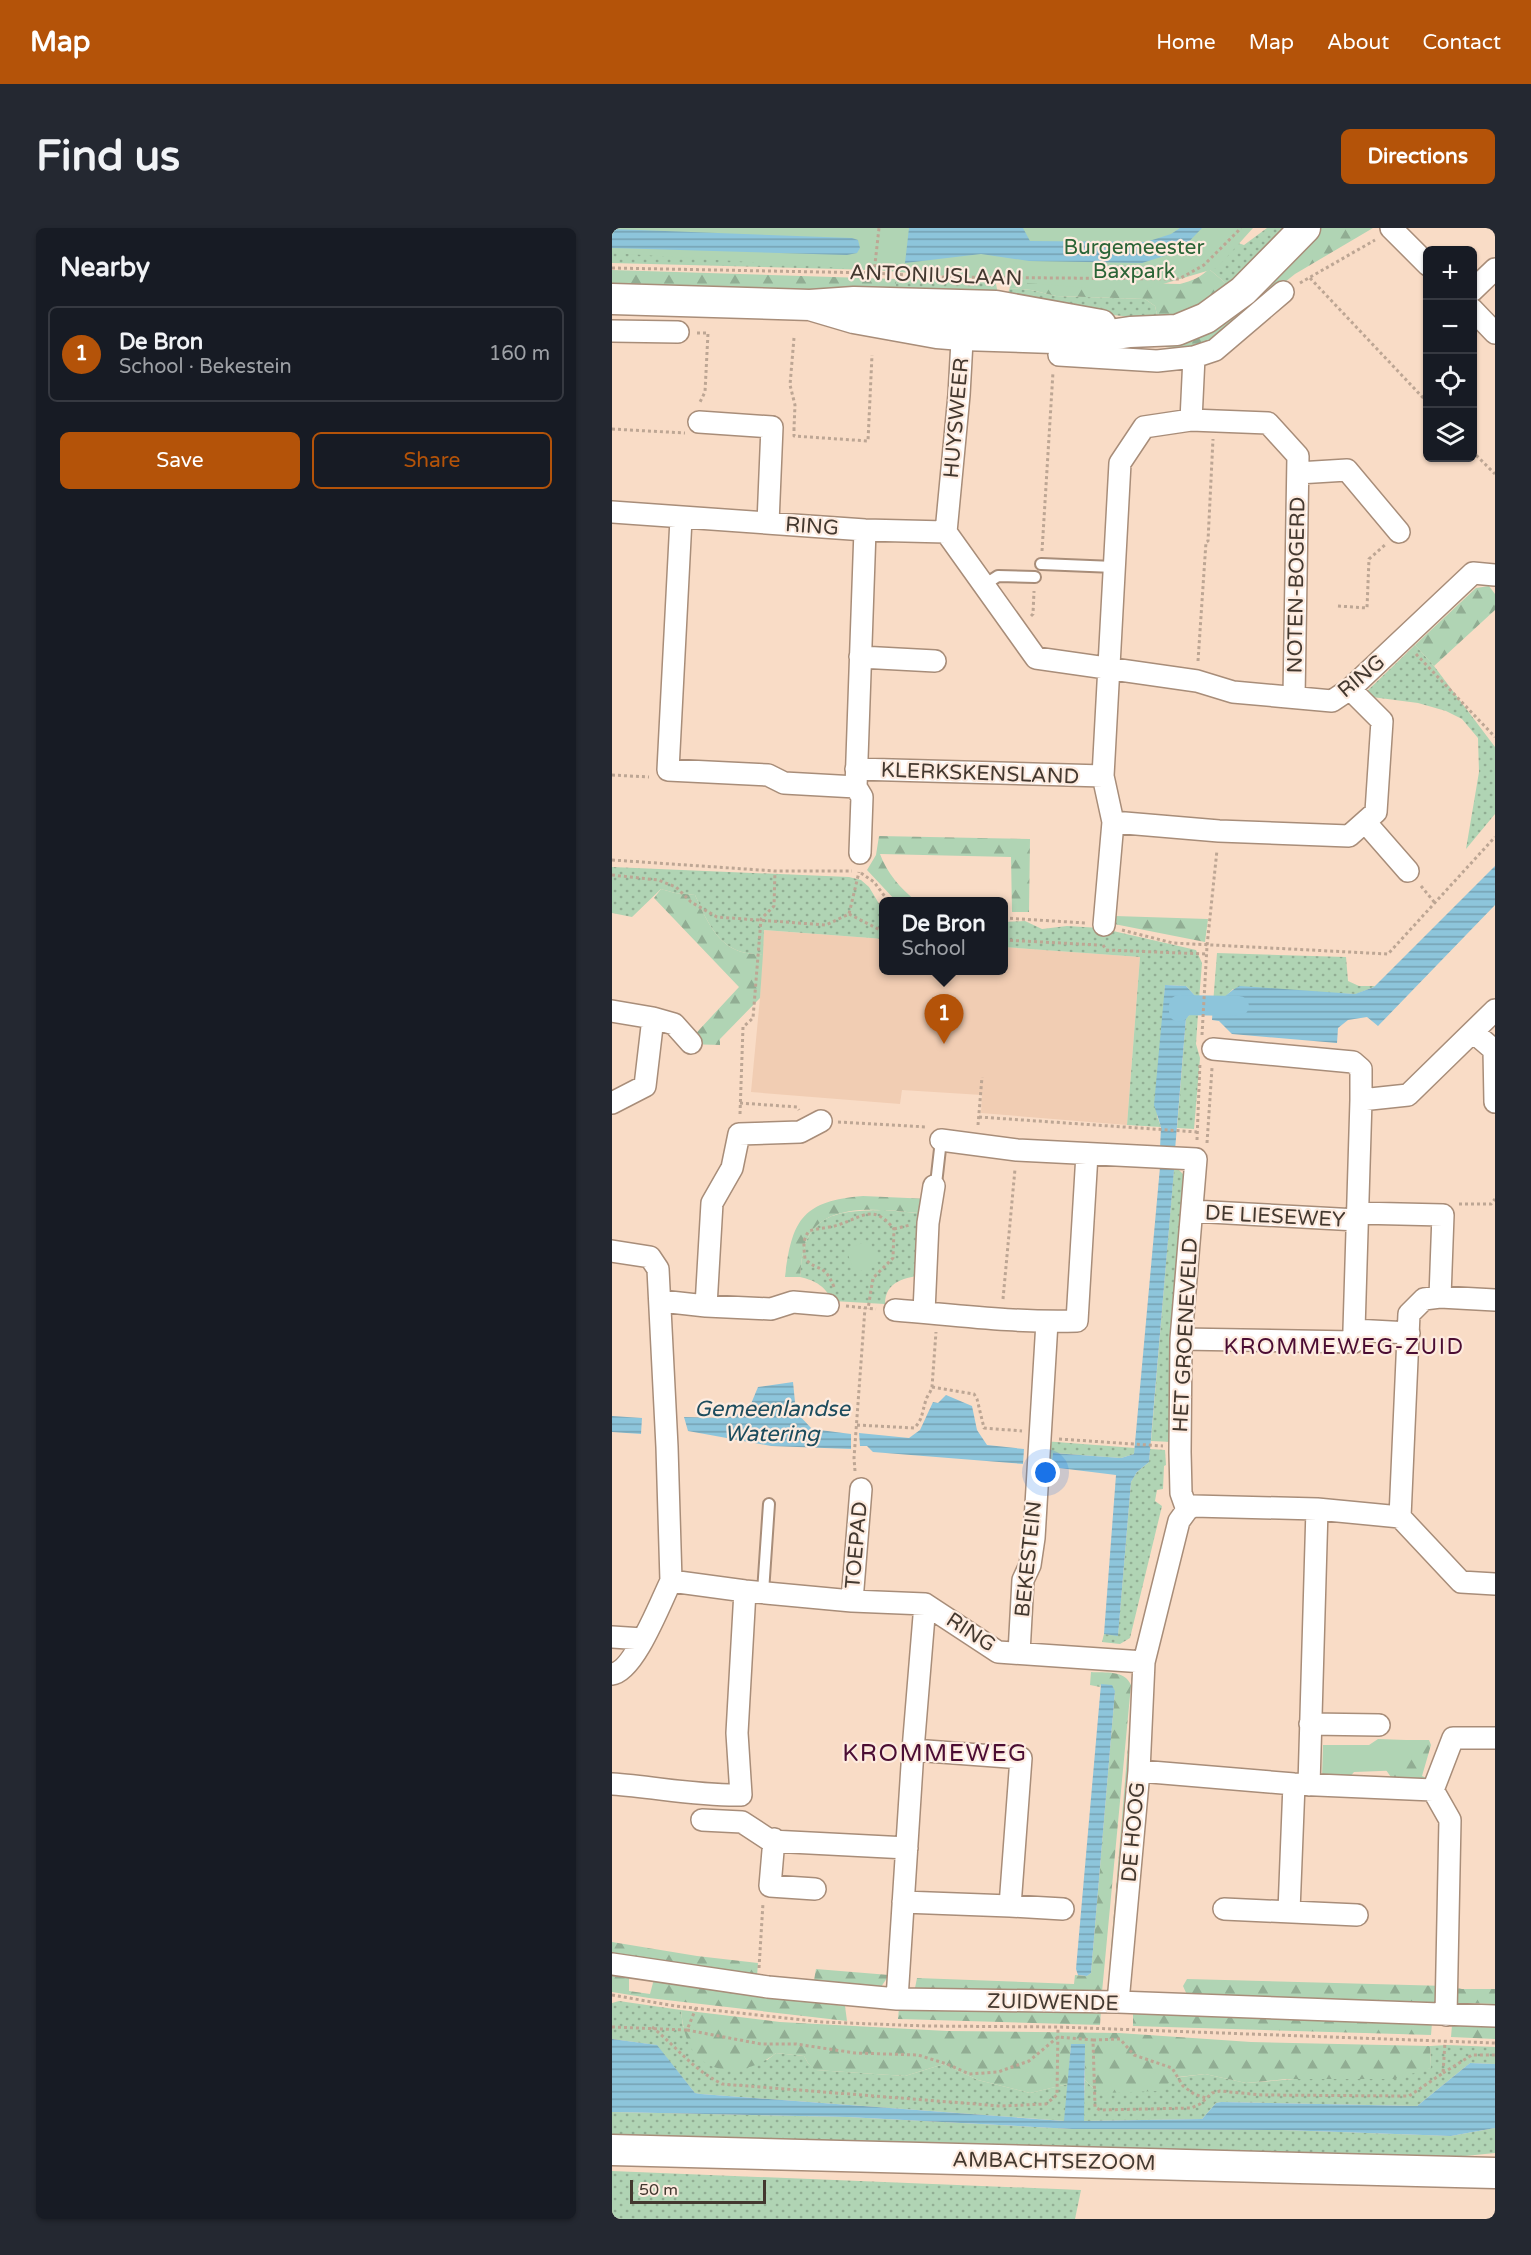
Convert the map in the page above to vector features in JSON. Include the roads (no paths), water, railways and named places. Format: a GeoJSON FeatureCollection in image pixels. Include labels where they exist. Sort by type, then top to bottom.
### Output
{"type":"FeatureCollection","features":[{"type":"Feature","properties":{"kind":"main road","name":"ANTONIUSLAAN"},"geometry":{"type":"LineString","coordinates":[[810,305],[864,320],[937,333],[1057,346],[1083,339],[1130,332],[1177,330],[1206,318],[1243,291],[1305,228]]}},
{"type":"Feature","properties":{"kind":"main road","name":"ANTONIUSLAAN"},"geometry":{"type":"LineString","coordinates":[[612,299],[810,305],[854,302],[996,306],[1086,321],[1130,332]]}},
{"type":"Feature","properties":{"kind":"main road","name":"AMBACHTSEZOOM"},"geometry":{"type":"LineString","coordinates":[[612,2150],[1495,2173]]}},
{"type":"Feature","properties":{"kind":"street"},"geometry":{"type":"LineString","coordinates":[[1385,233],[1423,261]]}},
{"type":"Feature","properties":{"kind":"street"},"geometry":{"type":"LineString","coordinates":[[1477,287],[1495,269]]}},
{"type":"Feature","properties":{"kind":"street"},"geometry":{"type":"LineString","coordinates":[[1057,346],[1157,361],[1194,357],[1215,350],[1283,292]]}},
{"type":"Feature","properties":{"kind":"street","name":"HUYSWEER"},"geometry":{"type":"LineString","coordinates":[[946,532],[959,394],[964,305]]}},
{"type":"Feature","properties":{"kind":"street"},"geometry":{"type":"LineString","coordinates":[[1477,313],[1495,333]]}},
{"type":"Feature","properties":{"kind":"street"},"geometry":{"type":"LineString","coordinates":[[612,331],[678,332]]}},
{"type":"Feature","properties":{"kind":"street"},"geometry":{"type":"LineString","coordinates":[[1191,420],[1194,357]]}},
{"type":"Feature","properties":{"kind":"street","name":"NOTEN-BOGERD"},"geometry":{"type":"LineString","coordinates":[[1103,935],[1113,822],[1103,776],[1120,463],[1144,427],[1191,420],[1268,423],[1298,456],[1294,697]]}},
{"type":"Feature","properties":{"kind":"street"},"geometry":{"type":"LineString","coordinates":[[699,422],[772,427],[768,524]]}},
{"type":"Feature","properties":{"kind":"street","name":"NOTEN-BOGERD"},"geometry":{"type":"LineString","coordinates":[[1298,473],[1347,470],[1399,532]]}},
{"type":"Feature","properties":{"kind":"street","name":"RING"},"geometry":{"type":"LineString","coordinates":[[612,512],[681,519],[865,530],[946,532],[1036,658],[1197,681],[1233,692],[1332,701],[1350,689],[1473,573],[1495,575]]}},
{"type":"Feature","properties":{"kind":"street","name":"KLERKSKENSLAND"},"geometry":{"type":"LineString","coordinates":[[681,519],[668,770],[768,775],[784,783],[856,778],[1042,774],[1103,776]]}},
{"type":"Feature","properties":{"kind":"street"},"geometry":{"type":"LineString","coordinates":[[860,862],[862,797],[856,778],[865,530]]}},
{"type":"Feature","properties":{"kind":"street"},"geometry":{"type":"LineString","coordinates":[[860,657],[935,661]]}},
{"type":"Feature","properties":{"kind":"street"},"geometry":{"type":"LineString","coordinates":[[1113,822],[1219,831],[1349,836],[1376,812],[1382,721],[1350,689]]}},
{"type":"Feature","properties":{"kind":"street"},"geometry":{"type":"LineString","coordinates":[[1366,823],[1408,871]]}},
{"type":"Feature","properties":{"kind":"street"},"geometry":{"type":"LineString","coordinates":[[1361,1100],[1408,1095],[1495,1010]]}},
{"type":"Feature","properties":{"kind":"street"},"geometry":{"type":"LineString","coordinates":[[612,1011],[674,1024],[691,1043]]}},
{"type":"Feature","properties":{"kind":"street"},"geometry":{"type":"LineString","coordinates":[[612,1103],[645,1086],[653,1018]]}},
{"type":"Feature","properties":{"kind":"street"},"geometry":{"type":"LineString","coordinates":[[1473,1032],[1494,1050],[1495,1102]]}},
{"type":"Feature","properties":{"kind":"street","name":"DE LIESEWEY"},"geometry":{"type":"LineString","coordinates":[[1205,1050],[1353,1062],[1361,1069],[1354,1330]]}},
{"type":"Feature","properties":{"kind":"street"},"geometry":{"type":"LineString","coordinates":[[706,1306],[712,1203],[732,1168],[739,1134],[800,1132],[815,1124]]}},
{"type":"Feature","properties":{"kind":"street"},"geometry":{"type":"LineString","coordinates":[[895,1310],[1047,1322],[1077,1321],[1087,1154],[1017,1150],[941,1140]]}},
{"type":"Feature","properties":{"kind":"street","name":"HET GROENEVELD"},"geometry":{"type":"LineString","coordinates":[[1087,1154],[1188,1159],[1192,1211],[1181,1339],[1180,1452],[1181,1493],[1187,1510]]}},
{"type":"Feature","properties":{"kind":"street"},"geometry":{"type":"LineString","coordinates":[[931,1314],[928,1223],[934,1186]]}},
{"type":"Feature","properties":{"kind":"street","name":"DE LIESEWEY"},"geometry":{"type":"LineString","coordinates":[[1192,1211],[1357,1217],[1443,1215],[1440,1297]]}},
{"type":"Feature","properties":{"kind":"street"},"geometry":{"type":"LineString","coordinates":[[612,1251],[650,1257],[658,1269],[671,1581],[632,1660],[617,1674],[612,1674]]}},
{"type":"Feature","properties":{"kind":"street"},"geometry":{"type":"LineString","coordinates":[[1400,1517],[1409,1314],[1424,1299],[1440,1297],[1495,1300]]}},
{"type":"Feature","properties":{"kind":"street"},"geometry":{"type":"LineString","coordinates":[[661,1301],[771,1309],[794,1302],[834,1306]]}},
{"type":"Feature","properties":{"kind":"street","name":"BEKESTEIN"},"geometry":{"type":"LineString","coordinates":[[1019,1653],[1023,1580],[1030,1565],[1036,1496],[1047,1322]]}},
{"type":"Feature","properties":{"kind":"street"},"geometry":{"type":"LineString","coordinates":[[1181,1339],[1354,1342],[1354,1330],[1409,1333]]}},
{"type":"Feature","properties":{"kind":"street","name":"TOEPAD"},"geometry":{"type":"LineString","coordinates":[[852,1601],[861,1489]]}},
{"type":"Feature","properties":{"kind":"street"},"geometry":{"type":"LineString","coordinates":[[1144,1662],[1179,1521],[1193,1506],[1317,1509],[1400,1517],[1461,1582],[1495,1584]]}},
{"type":"Feature","properties":{"kind":"street"},"geometry":{"type":"LineString","coordinates":[[1289,1911],[1310,1724],[1317,1509]]}},
{"type":"Feature","properties":{"kind":"street","name":"RING"},"geometry":{"type":"LineString","coordinates":[[671,1581],[754,1592],[852,1601],[926,1604],[998,1652],[1144,1662]]}},
{"type":"Feature","properties":{"kind":"street"},"geometry":{"type":"LineString","coordinates":[[742,1822],[737,1733],[754,1592]]}},
{"type":"Feature","properties":{"kind":"street"},"geometry":{"type":"LineString","coordinates":[[897,1999],[913,1750],[926,1604]]}},
{"type":"Feature","properties":{"kind":"street"},"geometry":{"type":"LineString","coordinates":[[612,1637],[643,1638]]}},
{"type":"Feature","properties":{"kind":"street","name":"DE HOOG"},"geometry":{"type":"LineString","coordinates":[[1118,2002],[1139,1771],[1144,1662]]}},
{"type":"Feature","properties":{"kind":"street"},"geometry":{"type":"LineString","coordinates":[[1310,1724],[1379,1725]]}},
{"type":"Feature","properties":{"kind":"street"},"geometry":{"type":"LineString","coordinates":[[1433,1790],[1453,1738],[1495,1738]]}},
{"type":"Feature","properties":{"kind":"street"},"geometry":{"type":"LineString","coordinates":[[913,1750],[1021,1758],[1010,1906]]}},
{"type":"Feature","properties":{"kind":"street"},"geometry":{"type":"LineString","coordinates":[[1139,1771],[1302,1784],[1433,1790]]}},
{"type":"Feature","properties":{"kind":"street"},"geometry":{"type":"LineString","coordinates":[[612,1784],[635,1784],[723,1795],[741,1794]]}},
{"type":"Feature","properties":{"kind":"street"},"geometry":{"type":"LineString","coordinates":[[1433,1790],[1450,1820],[1446,2015]]}},
{"type":"Feature","properties":{"kind":"street"},"geometry":{"type":"LineString","coordinates":[[702,1820],[742,1822],[771,1840],[907,1848]]}},
{"type":"Feature","properties":{"kind":"street"},"geometry":{"type":"LineString","coordinates":[[774,1839],[770,1886],[815,1889]]}},
{"type":"Feature","properties":{"kind":"street"},"geometry":{"type":"LineString","coordinates":[[903,1902],[1063,1909]]}},
{"type":"Feature","properties":{"kind":"street"},"geometry":{"type":"LineString","coordinates":[[1224,1909],[1357,1915]]}},
{"type":"Feature","properties":{"kind":"street","name":"ZUIDWENDE"},"geometry":{"type":"LineString","coordinates":[[612,1964],[758,1986],[897,1999],[1118,2002],[1495,2016]]}},
{"type":"Feature","properties":{"kind":"lane"},"geometry":{"type":"LineString","coordinates":[[1041,564],[1114,567]]}},
{"type":"Feature","properties":{"kind":"lane"},"geometry":{"type":"LineString","coordinates":[[984,585],[998,576],[1035,577]]}},
{"type":"Feature","properties":{"kind":"lane"},"geometry":{"type":"LineString","coordinates":[[934,1186],[941,1140]]}},
{"type":"Feature","properties":{"kind":"lane"},"geometry":{"type":"LineString","coordinates":[[754,1592],[769,1504]]}},
{"type":"Feature","properties":{"kind":"water"},"geometry":{"type":"Polygon","coordinates":[[[909,228],[1023,228],[1030,241],[1146,242],[1171,234],[1180,228],[1202,228],[1180,251],[1142,263],[1029,261],[981,254],[905,263],[909,228]]]}},
{"type":"Feature","properties":{"kind":"water"},"geometry":{"type":"Polygon","coordinates":[[[612,229],[852,238],[858,240],[860,248],[857,253],[847,255],[612,248],[612,229]]]}},
{"type":"Feature","properties":{"kind":"water"},"geometry":{"type":"Polygon","coordinates":[[[1495,866],[1495,905],[1378,1026],[1367,1017],[1348,1020],[1338,1028],[1337,1043],[1232,1034],[1219,1021],[1212,1020],[1213,1004],[1240,986],[1355,994],[1374,987],[1495,866]]]}},
{"type":"Feature","properties":{"kind":"water"},"geometry":{"type":"Polygon","coordinates":[[[1165,985],[1186,986],[1199,1000],[1198,1014],[1191,1014],[1186,1018],[1175,1150],[1160,1149],[1161,1127],[1154,1105],[1165,985]]]}},
{"type":"Feature","properties":{"kind":"water"},"geometry":{"type":"Polygon","coordinates":[[[1160,1167],[1174,1168],[1174,1170],[1149,1462],[1137,1472],[1131,1482],[1118,1636],[1104,1634],[1116,1475],[1051,1467],[1053,1453],[1121,1458],[1134,1454],[1160,1167]]]}},
{"type":"Feature","properties":{"kind":"water","name":"Gemeenlandse Watering"},"geometry":{"type":"Polygon","coordinates":[[[793,1382],[796,1412],[812,1429],[851,1434],[851,1449],[771,1446],[688,1431],[684,1417],[726,1418],[748,1411],[758,1387],[793,1382]]]}},
{"type":"Feature","properties":{"kind":"water"},"geometry":{"type":"Polygon","coordinates":[[[946,1395],[972,1406],[977,1430],[987,1445],[1024,1449],[1023,1464],[873,1452],[867,1446],[860,1446],[859,1433],[909,1438],[920,1430],[933,1402],[938,1403],[946,1395]]]}},
{"type":"Feature","properties":{"kind":"water"},"geometry":{"type":"Polygon","coordinates":[[[612,1416],[642,1418],[641,1434],[612,1432],[612,1416]]]}},
{"type":"Feature","properties":{"kind":"water"},"geometry":{"type":"Polygon","coordinates":[[[1101,1684],[1112,1685],[1115,1691],[1091,1973],[1087,1976],[1078,1975],[1076,1969],[1101,1684]]]}},
{"type":"Feature","properties":{"kind":"water"},"geometry":{"type":"Polygon","coordinates":[[[612,2039],[657,2045],[695,2093],[1064,2121],[1071,2044],[1085,2044],[1084,2121],[1202,2119],[1216,2103],[1221,2102],[1417,2106],[1470,2063],[1495,2064],[1495,2128],[1451,2136],[1283,2130],[1072,2129],[847,2117],[612,2112],[612,2039]]]}},
{"type":"Feature","properties":{"kind":"waterway","name":"Gemeenlandse Watering"},"geometry":{"type":"LineString","coordinates":[[1179,1012],[1179,1005],[1239,1006]]}},
{"type":"Feature","properties":{"kind":"place","name":"De Bron"},"geometry":{"type":"Point","coordinates":[944,1044]}},
{"type":"Feature","properties":{"kind":"district","name":"KROMMEWEG-ZUID"},"geometry":{"type":"Point","coordinates":[1344,1346]}},
{"type":"Feature","properties":{"kind":"district","name":"KROMMEWEG"},"geometry":{"type":"Point","coordinates":[935,1753]}},
{"type":"Feature","properties":{"kind":"park label","name":"Burgemeester Baxpark"},"geometry":{"type":"Point","coordinates":[1134,259]}}]}
